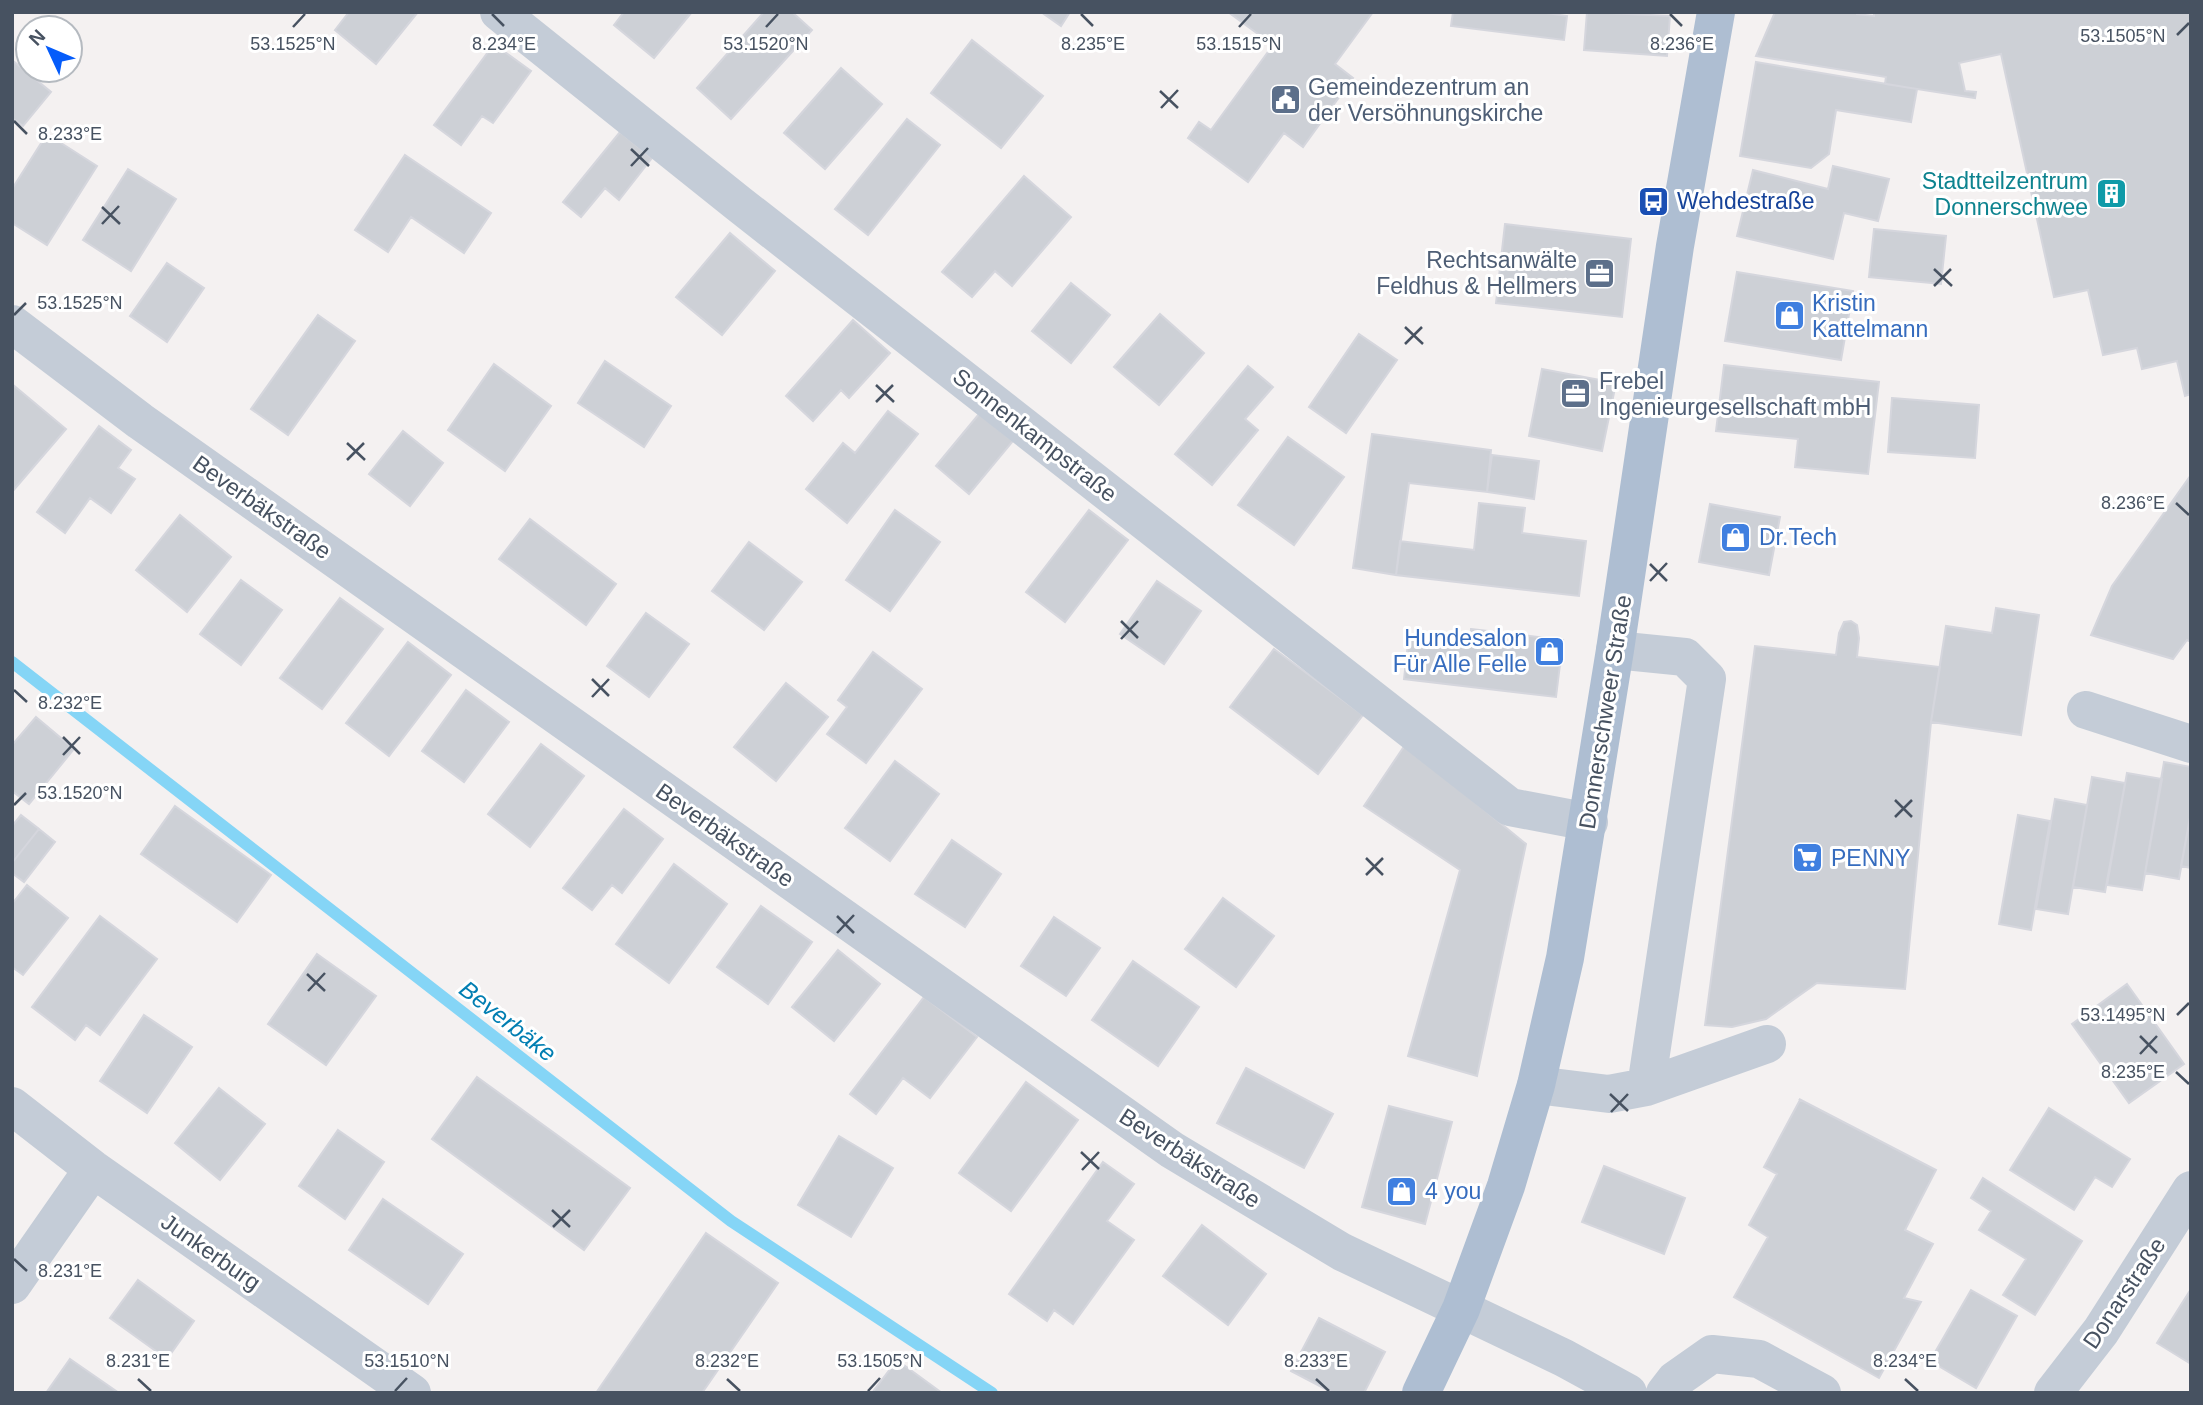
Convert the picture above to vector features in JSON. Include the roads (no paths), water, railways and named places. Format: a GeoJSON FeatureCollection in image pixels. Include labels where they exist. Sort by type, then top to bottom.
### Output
{"type":"FeatureCollection","features":[{"type":"Feature","properties":{"kind":"main road","name":"Donnerschweer Straße"},"geometry":{"type":"LineString","coordinates":[[1421,1393],[1461,1309],[1506,1186],[1536,1085],[1565,958],[1589,822],[1675,246],[1716,12]]}},
{"type":"Feature","properties":{"kind":"street","name":"Sonnenkampstraße"},"geometry":{"type":"LineString","coordinates":[[499,12],[738,204],[1510,807],[1589,822]]}},
{"type":"Feature","properties":{"kind":"street","name":"Beverbäkstraße"},"geometry":{"type":"LineString","coordinates":[[12,324],[140,421],[1172,1150],[1342,1252],[1564,1357],[1628,1393]]}},
{"type":"Feature","properties":{"kind":"street"},"geometry":{"type":"LineString","coordinates":[[1615,650],[1685,657],[1707,679],[1646,1087]]}},
{"type":"Feature","properties":{"kind":"street"},"geometry":{"type":"LineString","coordinates":[[2085,710],[2191,744]]}},
{"type":"Feature","properties":{"kind":"street"},"geometry":{"type":"LineString","coordinates":[[1536,1085],[1609,1094],[1646,1087],[1767,1044]]}},
{"type":"Feature","properties":{"kind":"street","name":"Junkerburg"},"geometry":{"type":"LineString","coordinates":[[12,1106],[93,1169],[412,1393]]}},
{"type":"Feature","properties":{"kind":"street"},"geometry":{"type":"LineString","coordinates":[[12,1286],[93,1169]]}},
{"type":"Feature","properties":{"kind":"street","name":"Donarstraße"},"geometry":{"type":"LineString","coordinates":[[2053,1393],[2101,1331],[2191,1190]]}},
{"type":"Feature","properties":{"kind":"street"},"geometry":{"type":"LineString","coordinates":[[1665,1393],[1675,1380],[1712,1354],[1759,1359],[1822,1393]]}},
{"type":"Feature","properties":{"kind":"waterway","name":"Beverbäke"},"geometry":{"type":"LineString","coordinates":[[12,662],[731,1221],[992,1393]]}},
{"type":"Feature","properties":{"kind":"place","name":"Gemeindezentrum an der Versöhnungskirche"},"geometry":{"type":"Point","coordinates":[1285,100]}},
{"type":"Feature","properties":{"kind":"place","name":"Stadtteilzentrum Donnerschwee"},"geometry":{"type":"Point","coordinates":[2111,194]}},
{"type":"Feature","properties":{"kind":"place","name":"Wehdestraße"},"geometry":{"type":"Point","coordinates":[1654,201]}},
{"type":"Feature","properties":{"kind":"place","name":"Rechtsanwälte Feldhus & Hellmers"},"geometry":{"type":"Point","coordinates":[1600,273]}},
{"type":"Feature","properties":{"kind":"place","name":"Kristin Kattelmann"},"geometry":{"type":"Point","coordinates":[1789,316]}},
{"type":"Feature","properties":{"kind":"place","name":"Frebel Ingenieurgesellschaft mbH"},"geometry":{"type":"Point","coordinates":[1576,394]}},
{"type":"Feature","properties":{"kind":"place","name":"Dr.Tech"},"geometry":{"type":"Point","coordinates":[1736,537]}},
{"type":"Feature","properties":{"kind":"place","name":"Hundesalon Für Alle Felle"},"geometry":{"type":"Point","coordinates":[1550,651]}},
{"type":"Feature","properties":{"kind":"place","name":"PENNY"},"geometry":{"type":"Point","coordinates":[1808,858]}},
{"type":"Feature","properties":{"kind":"place","name":"4 you"},"geometry":{"type":"Point","coordinates":[1402,1191]}}]}
